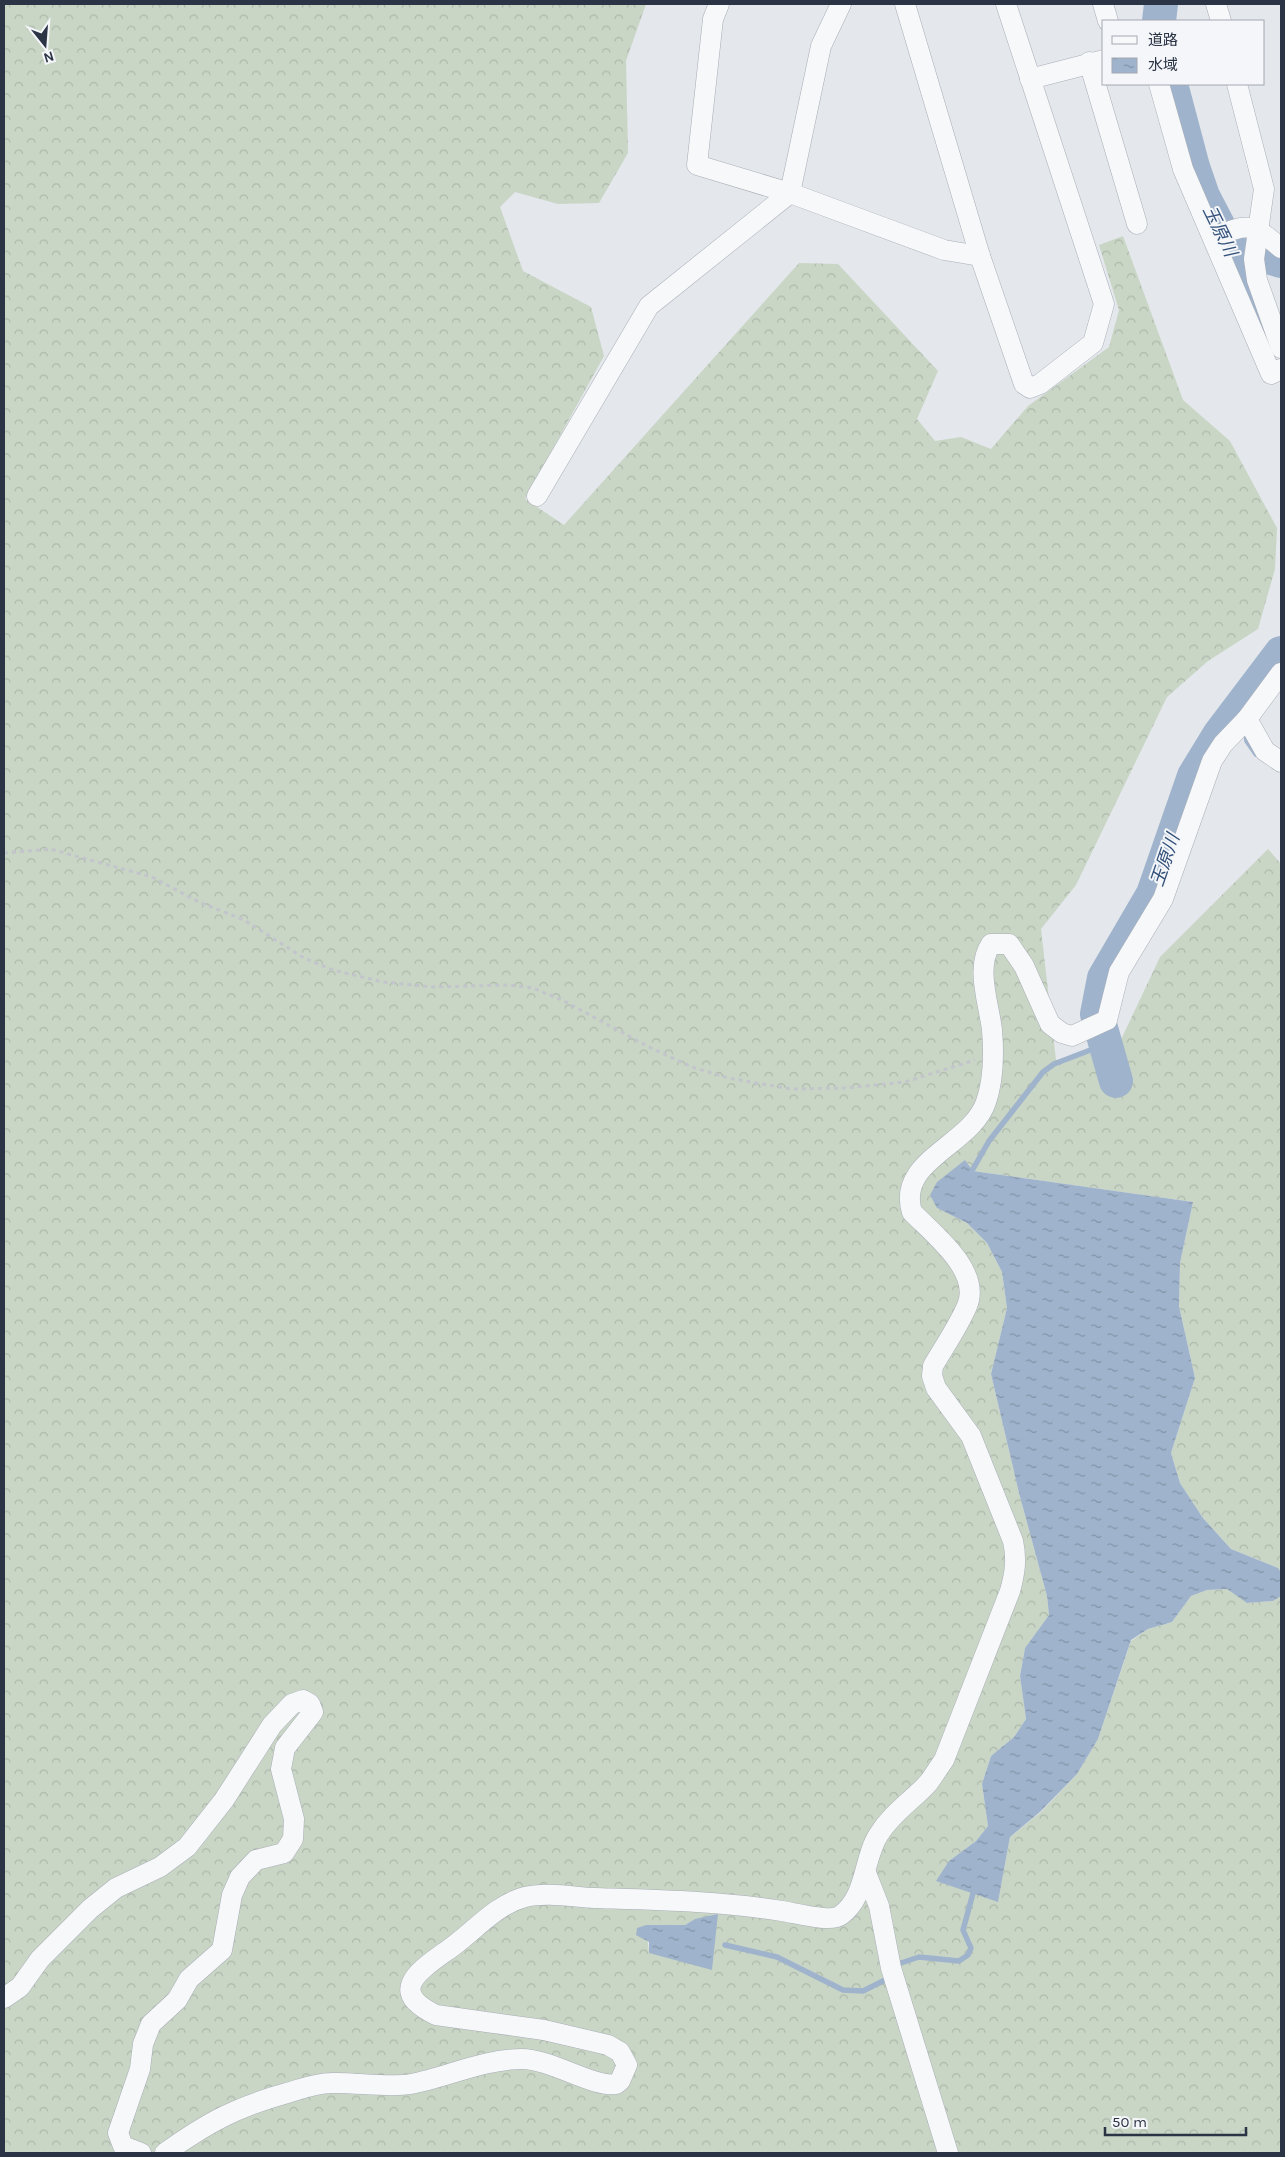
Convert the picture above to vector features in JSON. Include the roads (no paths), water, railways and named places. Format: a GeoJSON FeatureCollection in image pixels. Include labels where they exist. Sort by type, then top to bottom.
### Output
{"type":"FeatureCollection","features":[{"type":"Feature","properties":{"kind":"street"},"geometry":{"type":"LineString","coordinates":[[720,4],[713,19],[697,166],[790,193],[944,250],[980,256]]}},
{"type":"Feature","properties":{"kind":"street"},"geometry":{"type":"LineString","coordinates":[[537,496],[649,306],[790,193],[821,46],[841,4]]}},
{"type":"Feature","properties":{"kind":"street"},"geometry":{"type":"LineString","coordinates":[[905,4],[980,256],[1024,384],[1030,388],[1040,384],[1093,342],[1104,304],[1006,4]]}},
{"type":"Feature","properties":{"kind":"street"},"geometry":{"type":"LineString","coordinates":[[1103,4],[1108,20]]}},
{"type":"Feature","properties":{"kind":"street"},"geometry":{"type":"LineString","coordinates":[[1216,4],[1221,20]]}},
{"type":"Feature","properties":{"kind":"street"},"geometry":{"type":"LineString","coordinates":[[1030,79],[1096,61],[1102,85]]}},
{"type":"Feature","properties":{"kind":"street"},"geometry":{"type":"LineString","coordinates":[[1102,85],[1137,224]]}},
{"type":"Feature","properties":{"kind":"street"},"geometry":{"type":"LineString","coordinates":[[1159,85],[1183,169],[1220,234],[1244,310],[1270,333]]}},
{"type":"Feature","properties":{"kind":"street"},"geometry":{"type":"LineString","coordinates":[[1237,85],[1264,189],[1257,245],[1257,280],[1264,302],[1276,372]]}},
{"type":"Feature","properties":{"kind":"street"},"geometry":{"type":"LineString","coordinates":[[1220,234],[1249,226],[1257,245]]}},
{"type":"Feature","properties":{"kind":"street"},"geometry":{"type":"LineString","coordinates":[[1257,245],[1281,248]]}},
{"type":"Feature","properties":{"kind":"street"},"geometry":{"type":"LineString","coordinates":[[1244,310],[1264,302]]}},
{"type":"Feature","properties":{"kind":"street"},"geometry":{"type":"LineString","coordinates":[[165,2153],[224,2114],[270,2098],[330,2083],[409,2084],[477,2066],[522,2059],[542,2061],[604,2084],[616,2084],[620,2081],[627,2065],[620,2052],[608,2046],[544,2030],[436,2015],[421,2008],[413,1999],[411,1988],[415,1975],[457,1944],[484,1918],[525,1897],[732,1903],[835,1918],[842,1914],[857,1894],[866,1873],[869,1854],[879,1834],[900,1808],[929,1782],[944,1760],[1015,1574],[1016,1558],[1013,1541],[972,1436],[936,1388],[932,1376],[933,1366],[968,1304],[969,1290],[965,1271],[956,1257],[912,1212],[909,1203],[910,1191],[919,1170],[964,1135],[986,1105],[992,1082],[992,1031],[984,964],[985,952],[991,944],[1008,944],[1017,954],[1050,1024],[1062,1033],[1072,1036],[1100,1024],[1119,972],[1163,899],[1212,761],[1223,744],[1246,719],[1281,673]]}},
{"type":"Feature","properties":{"kind":"street"},"geometry":{"type":"LineString","coordinates":[[1246,719],[1266,751],[1281,762]]}},
{"type":"Feature","properties":{"kind":"street"},"geometry":{"type":"LineString","coordinates":[[4,1998],[20,1987],[40,1959],[90,1909],[116,1888],[160,1867],[187,1847],[224,1800],[272,1726],[292,1704],[303,1700],[310,1704],[314,1712],[285,1748],[281,1769],[294,1819],[293,1839],[284,1852],[256,1860],[240,1877],[232,1895],[222,1950],[189,1979],[177,2000],[151,2024],[142,2044],[140,2069],[118,2133],[123,2146],[142,2153]]}},
{"type":"Feature","properties":{"kind":"street"},"geometry":{"type":"LineString","coordinates":[[866,1873],[879,1906],[891,1968],[948,2153]]}},
{"type":"Feature","properties":{"kind":"water"},"geometry":{"type":"Polygon","coordinates":[[[965,1160],[973,1171],[1193,1202],[1180,1263],[1179,1306],[1195,1378],[1171,1453],[1180,1483],[1203,1518],[1231,1549],[1278,1568],[1281,1572],[1281,1596],[1273,1601],[1247,1603],[1227,1589],[1207,1590],[1191,1596],[1172,1622],[1148,1629],[1131,1640],[1098,1739],[1077,1774],[1041,1811],[1010,1837],[998,1902],[936,1881],[949,1861],[976,1841],[988,1826],[982,1784],[991,1756],[1014,1737],[1026,1719],[1020,1676],[1025,1648],[1049,1615],[1047,1596],[1019,1493],[991,1374],[1007,1308],[1002,1272],[987,1243],[967,1223],[937,1208],[930,1195],[937,1182],[965,1160]]]}},
{"type":"Feature","properties":{"kind":"water"},"geometry":{"type":"Polygon","coordinates":[[[718,1914],[712,1970],[649,1953],[649,1942],[636,1935],[637,1928],[646,1925],[685,1925],[695,1919],[718,1914]]]}},
{"type":"Feature","properties":{"kind":"waterway","name":"玉原川"},"geometry":{"type":"LineString","coordinates":[[1159,20],[1161,4]]}},
{"type":"Feature","properties":{"kind":"waterway","name":"玉原川"},"geometry":{"type":"LineString","coordinates":[[1171,85],[1193,167],[1203,196],[1229,246],[1259,324]]}},
{"type":"Feature","properties":{"kind":"waterway"},"geometry":{"type":"LineString","coordinates":[[1229,246],[1281,261]]}},
{"type":"Feature","properties":{"kind":"waterway","name":"玉原川"},"geometry":{"type":"LineString","coordinates":[[1116,1081],[1097,1014],[1104,978],[1153,894],[1194,776],[1219,735],[1281,653]]}},
{"type":"Feature","properties":{"kind":"waterway"},"geometry":{"type":"LineString","coordinates":[[1246,734],[1247,741],[1256,754]]}},
{"type":"Feature","properties":{"kind":"waterway"},"geometry":{"type":"LineString","coordinates":[[969,1176],[989,1141],[1043,1072],[1054,1064],[1106,1044]]}},
{"type":"Feature","properties":{"kind":"waterway"},"geometry":{"type":"LineString","coordinates":[[901,1963],[919,1957],[959,1961],[968,1955],[971,1948],[963,1930],[975,1886]]}},
{"type":"Feature","properties":{"kind":"waterway"},"geometry":{"type":"LineString","coordinates":[[725,1945],[777,1957],[843,1990],[863,1991],[885,1980]]}}]}
